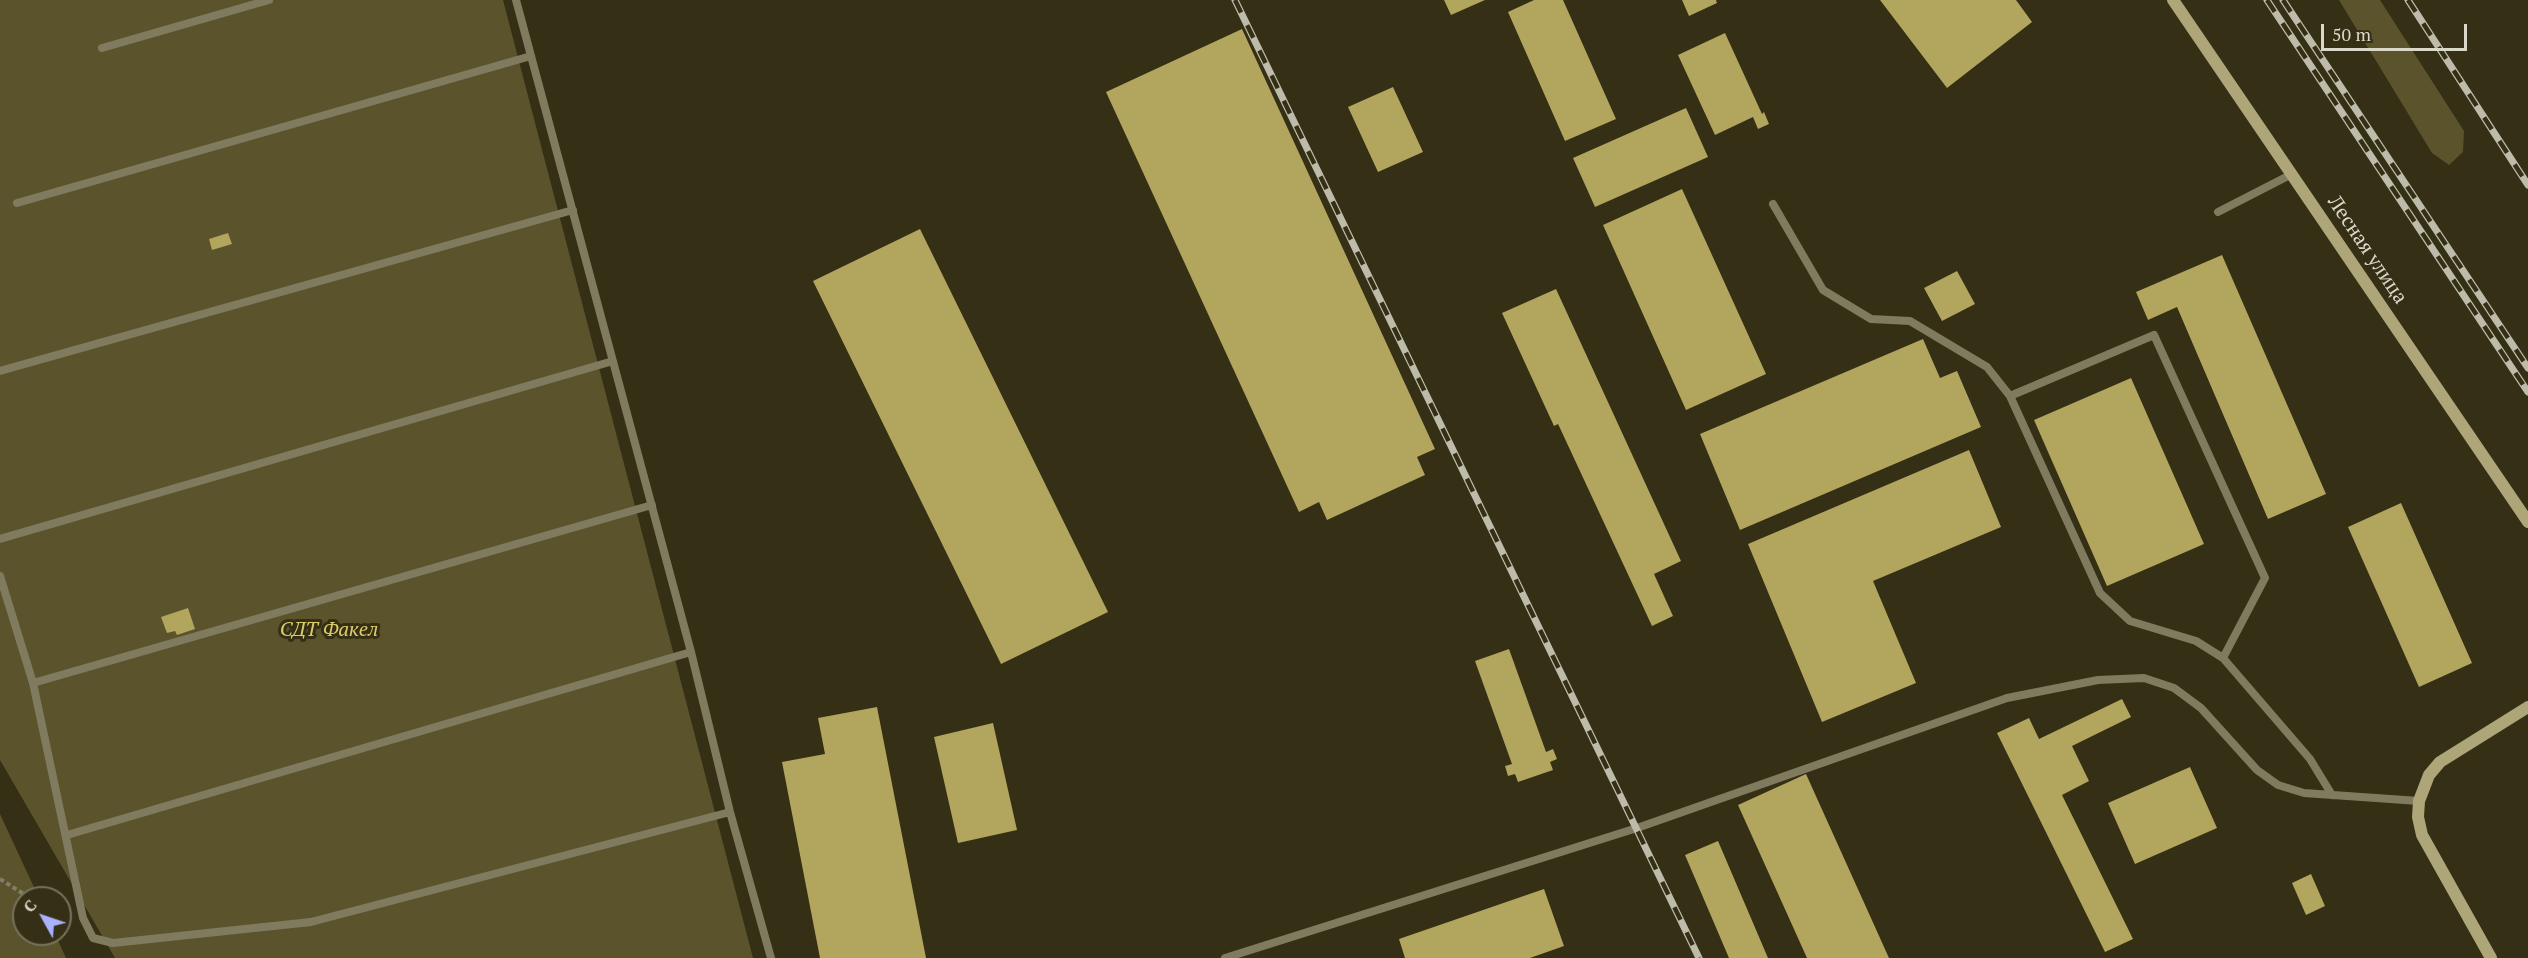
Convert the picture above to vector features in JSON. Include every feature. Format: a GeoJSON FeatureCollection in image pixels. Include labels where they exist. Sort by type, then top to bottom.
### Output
{"type":"FeatureCollection","features":[{"type":"Feature","properties":{"kind":"street","name":"Лесная улица"},"geometry":{"type":"LineString","coordinates":[[2173,0],[2528,522]]}},
{"type":"Feature","properties":{"kind":"street"},"geometry":{"type":"LineString","coordinates":[[2491,958],[2422,835],[2418,817],[2419,801],[2429,775],[2440,762],[2528,707]]}},
{"type":"Feature","properties":{"kind":"lane"},"geometry":{"type":"LineString","coordinates":[[102,48],[269,0]]}},
{"type":"Feature","properties":{"kind":"lane"},"geometry":{"type":"LineString","coordinates":[[516,0],[691,652],[730,812],[771,958]]}},
{"type":"Feature","properties":{"kind":"lane"},"geometry":{"type":"LineString","coordinates":[[17,203],[531,56]]}},
{"type":"Feature","properties":{"kind":"lane"},"geometry":{"type":"LineString","coordinates":[[2218,212],[2292,174]]}},
{"type":"Feature","properties":{"kind":"lane"},"geometry":{"type":"LineString","coordinates":[[1773,204],[1823,290],[1872,319],[1910,321],[1987,367],[2010,396],[2100,593],[2130,621],[2196,641],[2223,658],[2310,759],[2332,795]]}},
{"type":"Feature","properties":{"kind":"lane"},"geometry":{"type":"LineString","coordinates":[[0,371],[573,210]]}},
{"type":"Feature","properties":{"kind":"lane"},"geometry":{"type":"LineString","coordinates":[[2010,396],[2154,335],[2265,578],[2223,658]]}},
{"type":"Feature","properties":{"kind":"lane"},"geometry":{"type":"LineString","coordinates":[[0,539],[613,361]]}},
{"type":"Feature","properties":{"kind":"lane"},"geometry":{"type":"LineString","coordinates":[[33,683],[651,506]]}},
{"type":"Feature","properties":{"kind":"lane"},"geometry":{"type":"LineString","coordinates":[[0,576],[33,683],[83,918],[93,938],[113,943],[311,922],[730,812]]}},
{"type":"Feature","properties":{"kind":"lane"},"geometry":{"type":"LineString","coordinates":[[67,835],[691,652]]}},
{"type":"Feature","properties":{"kind":"lane"},"geometry":{"type":"LineString","coordinates":[[1225,958],[1637,828],[2007,698],[2098,680],[2144,678],[2174,688],[2201,708],[2257,770],[2278,785],[2304,793],[2419,801]]}},
{"type":"Feature","properties":{"kind":"green space","name":"СДТ Факел"},"geometry":{"type":"Polygon","coordinates":[[[0,0],[503,0],[753,958],[115,958],[0,760],[0,0]]]}},
{"type":"Feature","properties":{"kind":"green space"},"geometry":{"type":"Polygon","coordinates":[[[2339,0],[2380,0],[2464,131],[2463,152],[2449,165],[2432,153],[2339,0]]]}},
{"type":"Feature","properties":{"kind":"green space"},"geometry":{"type":"Polygon","coordinates":[[[0,814],[33,886],[12,886],[12,946],[60,946],[66,958],[0,958],[0,814]]]}},
{"type":"Feature","properties":{"kind":"building"},"geometry":{"type":"Polygon","coordinates":[[[1444,0],[1485,0],[1451,15],[1444,0]]]}},
{"type":"Feature","properties":{"kind":"building"},"geometry":{"type":"Polygon","coordinates":[[[1534,0],[1563,0],[1616,119],[1565,141],[1508,12],[1534,0]]]}},
{"type":"Feature","properties":{"kind":"building"},"geometry":{"type":"Polygon","coordinates":[[[1682,0],[1716,0],[1717,3],[1689,16],[1682,0]]]}},
{"type":"Feature","properties":{"kind":"building"},"geometry":{"type":"Polygon","coordinates":[[[1880,0],[2016,0],[2032,22],[1947,88],[1880,0]]]}},
{"type":"Feature","properties":{"kind":"building"},"geometry":{"type":"Polygon","coordinates":[[[1242,29],[1435,449],[1417,457],[1425,475],[1327,520],[1319,502],[1299,512],[1106,92],[1242,29]]]}},
{"type":"Feature","properties":{"kind":"building"},"geometry":{"type":"Polygon","coordinates":[[[1725,33],[1762,114],[1764,112],[1769,124],[1758,129],[1753,117],[1715,135],[1678,55],[1725,33]]]}},
{"type":"Feature","properties":{"kind":"building"},"geometry":{"type":"Polygon","coordinates":[[[1393,87],[1423,152],[1378,172],[1348,107],[1393,87]]]}},
{"type":"Feature","properties":{"kind":"building"},"geometry":{"type":"Polygon","coordinates":[[[1686,108],[1708,157],[1595,207],[1573,158],[1686,108]]]}},
{"type":"Feature","properties":{"kind":"building"},"geometry":{"type":"Polygon","coordinates":[[[1682,189],[1766,374],[1686,410],[1603,225],[1682,189]]]}},
{"type":"Feature","properties":{"kind":"building"},"geometry":{"type":"Polygon","coordinates":[[[920,229],[1108,612],[1001,664],[813,281],[920,229]]]}},
{"type":"Feature","properties":{"kind":"building"},"geometry":{"type":"Polygon","coordinates":[[[228,233],[232,244],[212,250],[209,239],[228,233]]]}},
{"type":"Feature","properties":{"kind":"building"},"geometry":{"type":"Polygon","coordinates":[[[2222,255],[2326,494],[2268,519],[2177,307],[2148,320],[2136,292],[2222,255]]]}},
{"type":"Feature","properties":{"kind":"building"},"geometry":{"type":"Polygon","coordinates":[[[1957,271],[1975,304],[1942,321],[1924,288],[1957,271]]]}},
{"type":"Feature","properties":{"kind":"building"},"geometry":{"type":"Polygon","coordinates":[[[1556,289],[1681,561],[1654,574],[1673,616],[1652,626],[1559,426],[1558,424],[1554,426],[1502,313],[1556,289]]]}},
{"type":"Feature","properties":{"kind":"building"},"geometry":{"type":"Polygon","coordinates":[[[1923,339],[1940,378],[1957,371],[1981,427],[1740,530],[1700,434],[1923,339]]]}},
{"type":"Feature","properties":{"kind":"building"},"geometry":{"type":"Polygon","coordinates":[[[2131,378],[2204,544],[2107,586],[2034,420],[2131,378]]]}},
{"type":"Feature","properties":{"kind":"building"},"geometry":{"type":"Polygon","coordinates":[[[1969,450],[2001,527],[1873,581],[1916,683],[1822,722],[1748,544],[1969,450]]]}},
{"type":"Feature","properties":{"kind":"building"},"geometry":{"type":"Polygon","coordinates":[[[2401,503],[2472,663],[2419,687],[2348,527],[2401,503]]]}},
{"type":"Feature","properties":{"kind":"building"},"geometry":{"type":"Polygon","coordinates":[[[188,608],[195,629],[177,635],[175,631],[167,633],[161,617],[188,608]]]}},
{"type":"Feature","properties":{"kind":"building"},"geometry":{"type":"Polygon","coordinates":[[[1509,649],[1546,752],[1553,749],[1557,759],[1550,762],[1553,770],[1518,782],[1515,774],[1508,776],[1505,766],[1512,764],[1475,661],[1509,649]]]}},
{"type":"Feature","properties":{"kind":"building"},"geometry":{"type":"Polygon","coordinates":[[[2122,699],[2131,717],[2072,746],[2089,781],[2062,795],[2133,939],[2105,952],[1997,733],[2029,718],[2039,739],[2122,699]]]}},
{"type":"Feature","properties":{"kind":"building"},"geometry":{"type":"Polygon","coordinates":[[[877,707],[926,958],[820,958],[782,762],[825,754],[818,718],[877,707]]]}},
{"type":"Feature","properties":{"kind":"building"},"geometry":{"type":"Polygon","coordinates":[[[993,723],[1017,830],[958,843],[934,737],[993,723]]]}},
{"type":"Feature","properties":{"kind":"building"},"geometry":{"type":"Polygon","coordinates":[[[2190,767],[2217,828],[2135,864],[2108,803],[2190,767]]]}},
{"type":"Feature","properties":{"kind":"building"},"geometry":{"type":"Polygon","coordinates":[[[1806,774],[1889,958],[1807,958],[1738,805],[1806,774]]]}},
{"type":"Feature","properties":{"kind":"building"},"geometry":{"type":"Polygon","coordinates":[[[1718,841],[1768,958],[1729,958],[1685,855],[1718,841]]]}},
{"type":"Feature","properties":{"kind":"building"},"geometry":{"type":"Polygon","coordinates":[[[2311,874],[2325,906],[2306,915],[2292,883],[2311,874]]]}},
{"type":"Feature","properties":{"kind":"building"},"geometry":{"type":"Polygon","coordinates":[[[1544,889],[1564,946],[1530,958],[1405,958],[1399,939],[1544,889]]]}},
{"type":"Feature","properties":{"kind":"railway"},"geometry":{"type":"LineString","coordinates":[[1235,0],[1699,958]]}},
{"type":"Feature","properties":{"kind":"railway"},"geometry":{"type":"LineString","coordinates":[[2267,0],[2528,392]]}},
{"type":"Feature","properties":{"kind":"railway"},"geometry":{"type":"LineString","coordinates":[[2283,0],[2528,368]]}},
{"type":"Feature","properties":{"kind":"railway"},"geometry":{"type":"LineString","coordinates":[[2408,0],[2528,185]]}}]}
